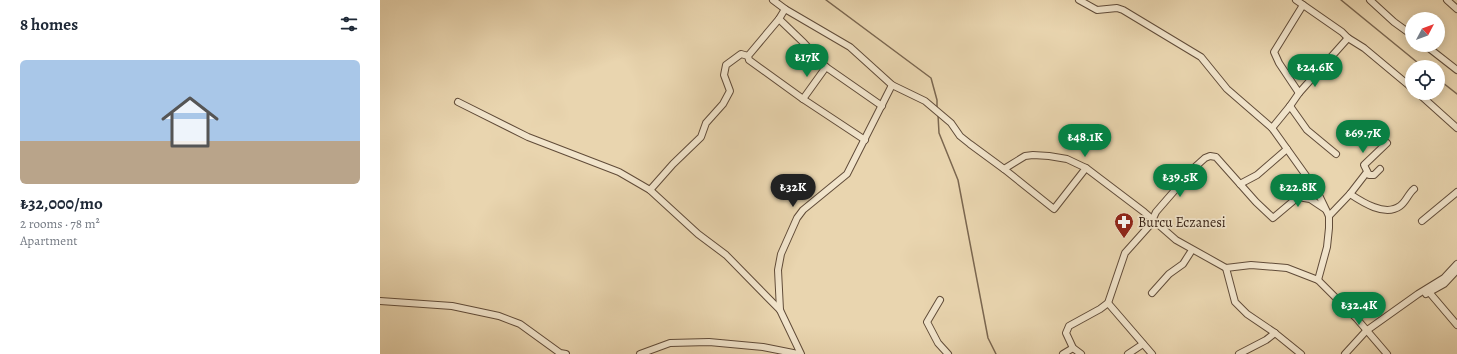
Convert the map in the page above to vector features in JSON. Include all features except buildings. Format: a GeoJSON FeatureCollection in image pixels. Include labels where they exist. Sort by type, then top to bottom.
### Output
{"type":"FeatureCollection","features":[{"type":"Feature","properties":{"kind":"street"},"geometry":{"type":"LineString","coordinates":[[773,0],[784,9],[850,47],[892,85],[925,101],[951,122],[960,136],[1004,169],[1054,210],[1086,168]]}},
{"type":"Feature","properties":{"kind":"street"},"geometry":{"type":"LineString","coordinates":[[1079,0],[1097,10],[1117,8],[1123,10],[1190,50],[1201,58],[1227,89],[1272,128],[1316,191],[1329,216],[1327,247],[1318,280]]}},
{"type":"Feature","properties":{"kind":"street"},"geometry":{"type":"LineString","coordinates":[[1296,0],[1364,48],[1405,82]]}},
{"type":"Feature","properties":{"kind":"street"},"geometry":{"type":"LineString","coordinates":[[1370,0],[1405,30]]}},
{"type":"Feature","properties":{"kind":"street"},"geometry":{"type":"LineString","coordinates":[[1447,0],[1457,9]]}},
{"type":"Feature","properties":{"kind":"street"},"geometry":{"type":"LineString","coordinates":[[1299,93],[1279,63],[1274,52],[1303,5]]}},
{"type":"Feature","properties":{"kind":"street"},"geometry":{"type":"LineString","coordinates":[[748,56],[779,19],[784,9]]}},
{"type":"Feature","properties":{"kind":"street"},"geometry":{"type":"LineString","coordinates":[[779,19],[826,67],[882,106]]}},
{"type":"Feature","properties":{"kind":"street"},"geometry":{"type":"LineString","coordinates":[[1272,128],[1299,93],[1348,38]]}},
{"type":"Feature","properties":{"kind":"street"},"geometry":{"type":"LineString","coordinates":[[1433,52],[1457,70]]}},
{"type":"Feature","properties":{"kind":"street"},"geometry":{"type":"LineString","coordinates":[[650,190],[701,136],[706,123],[723,104],[730,91],[724,76],[726,65],[741,54],[748,56],[749,60],[803,99],[865,140]]}},
{"type":"Feature","properties":{"kind":"street"},"geometry":{"type":"LineString","coordinates":[[803,99],[826,67]]}},
{"type":"Feature","properties":{"kind":"street"},"geometry":{"type":"LineString","coordinates":[[799,354],[780,310],[778,270],[781,254],[797,218],[803,210],[847,174],[892,85]]}},
{"type":"Feature","properties":{"kind":"street"},"geometry":{"type":"LineString","coordinates":[[1426,100],[1457,128]]}},
{"type":"Feature","properties":{"kind":"street"},"geometry":{"type":"LineString","coordinates":[[458,102],[528,137],[619,172],[650,190],[698,234],[726,255],[780,310]]}},
{"type":"Feature","properties":{"kind":"street"},"geometry":{"type":"LineString","coordinates":[[1290,106],[1306,130],[1336,154]]}},
{"type":"Feature","properties":{"kind":"street"},"geometry":{"type":"LineString","coordinates":[[1380,169],[1374,175],[1369,175],[1364,165],[1388,142]]}},
{"type":"Feature","properties":{"kind":"street"},"geometry":{"type":"LineString","coordinates":[[1240,184],[1257,175],[1287,150]]}},
{"type":"Feature","properties":{"kind":"street"},"geometry":{"type":"LineString","coordinates":[[1004,169],[1025,156],[1033,155],[1067,159],[1086,168],[1152,219],[1176,240],[1226,268],[1251,265],[1287,268],[1318,280],[1388,354]]}},
{"type":"Feature","properties":{"kind":"street"},"geometry":{"type":"LineString","coordinates":[[1081,354],[1073,348],[1066,333],[1069,326],[1108,303],[1125,253],[1150,225],[1156,212],[1185,178],[1205,158],[1210,156],[1216,157],[1273,218],[1298,197],[1310,199],[1325,209]]}},
{"type":"Feature","properties":{"kind":"street"},"geometry":{"type":"LineString","coordinates":[[1329,216],[1350,194],[1367,172]]}},
{"type":"Feature","properties":{"kind":"street"},"geometry":{"type":"LineString","coordinates":[[1350,194],[1363,203],[1374,207],[1393,209],[1399,207],[1414,189]]}},
{"type":"Feature","properties":{"kind":"street"},"geometry":{"type":"LineString","coordinates":[[1422,221],[1457,192]]}},
{"type":"Feature","properties":{"kind":"street"},"geometry":{"type":"LineString","coordinates":[[1152,293],[1169,274],[1183,264],[1192,250]]}},
{"type":"Feature","properties":{"kind":"street"},"geometry":{"type":"LineString","coordinates":[[1345,354],[1366,331],[1444,278],[1457,264]]}},
{"type":"Feature","properties":{"kind":"street"},"geometry":{"type":"LineString","coordinates":[[1226,268],[1236,302],[1248,314],[1275,332],[1300,354]]}},
{"type":"Feature","properties":{"kind":"street"},"geometry":{"type":"LineString","coordinates":[[1388,315],[1444,284],[1456,273]]}},
{"type":"Feature","properties":{"kind":"street"},"geometry":{"type":"LineString","coordinates":[[1429,292],[1457,325]]}},
{"type":"Feature","properties":{"kind":"street"},"geometry":{"type":"LineString","coordinates":[[940,300],[927,322],[938,343],[948,354]]}},
{"type":"Feature","properties":{"kind":"street"},"geometry":{"type":"LineString","coordinates":[[380,301],[452,306],[499,316],[520,324],[560,353],[566,354]]}},
{"type":"Feature","properties":{"kind":"street"},"geometry":{"type":"LineString","coordinates":[[1108,303],[1152,354]]}},
{"type":"Feature","properties":{"kind":"street"},"geometry":{"type":"LineString","coordinates":[[1239,354],[1266,340],[1275,332]]}},
{"type":"Feature","properties":{"kind":"street"},"geometry":{"type":"LineString","coordinates":[[640,354],[670,343],[709,342],[763,347],[799,354]]}},
{"type":"Feature","properties":{"kind":"street"},"geometry":{"type":"LineString","coordinates":[[1128,354],[1143,344]]}},
{"type":"Feature","properties":{"kind":"street"},"geometry":{"type":"LineString","coordinates":[[762,354],[763,347]]}},
{"type":"Feature","properties":{"kind":"street"},"geometry":{"type":"LineString","coordinates":[[1063,354],[1073,348]]}},
{"type":"Feature","properties":{"kind":"waterway"},"geometry":{"type":"LineString","coordinates":[[826,0],[931,78],[937,100],[937,109]]}},
{"type":"Feature","properties":{"kind":"waterway"},"geometry":{"type":"LineString","coordinates":[[1341,0],[1414,60]]}},
{"type":"Feature","properties":{"kind":"waterway"},"geometry":{"type":"LineString","coordinates":[[1445,85],[1457,94]]}},
{"type":"Feature","properties":{"kind":"waterway"},"geometry":{"type":"LineString","coordinates":[[938,115],[939,133],[958,180],[988,338],[996,354]]}},
{"type":"Feature","properties":{"kind":"place","name":"Burcu Eczanesi"},"geometry":{"type":"Point","coordinates":[1124,239]}}]}
